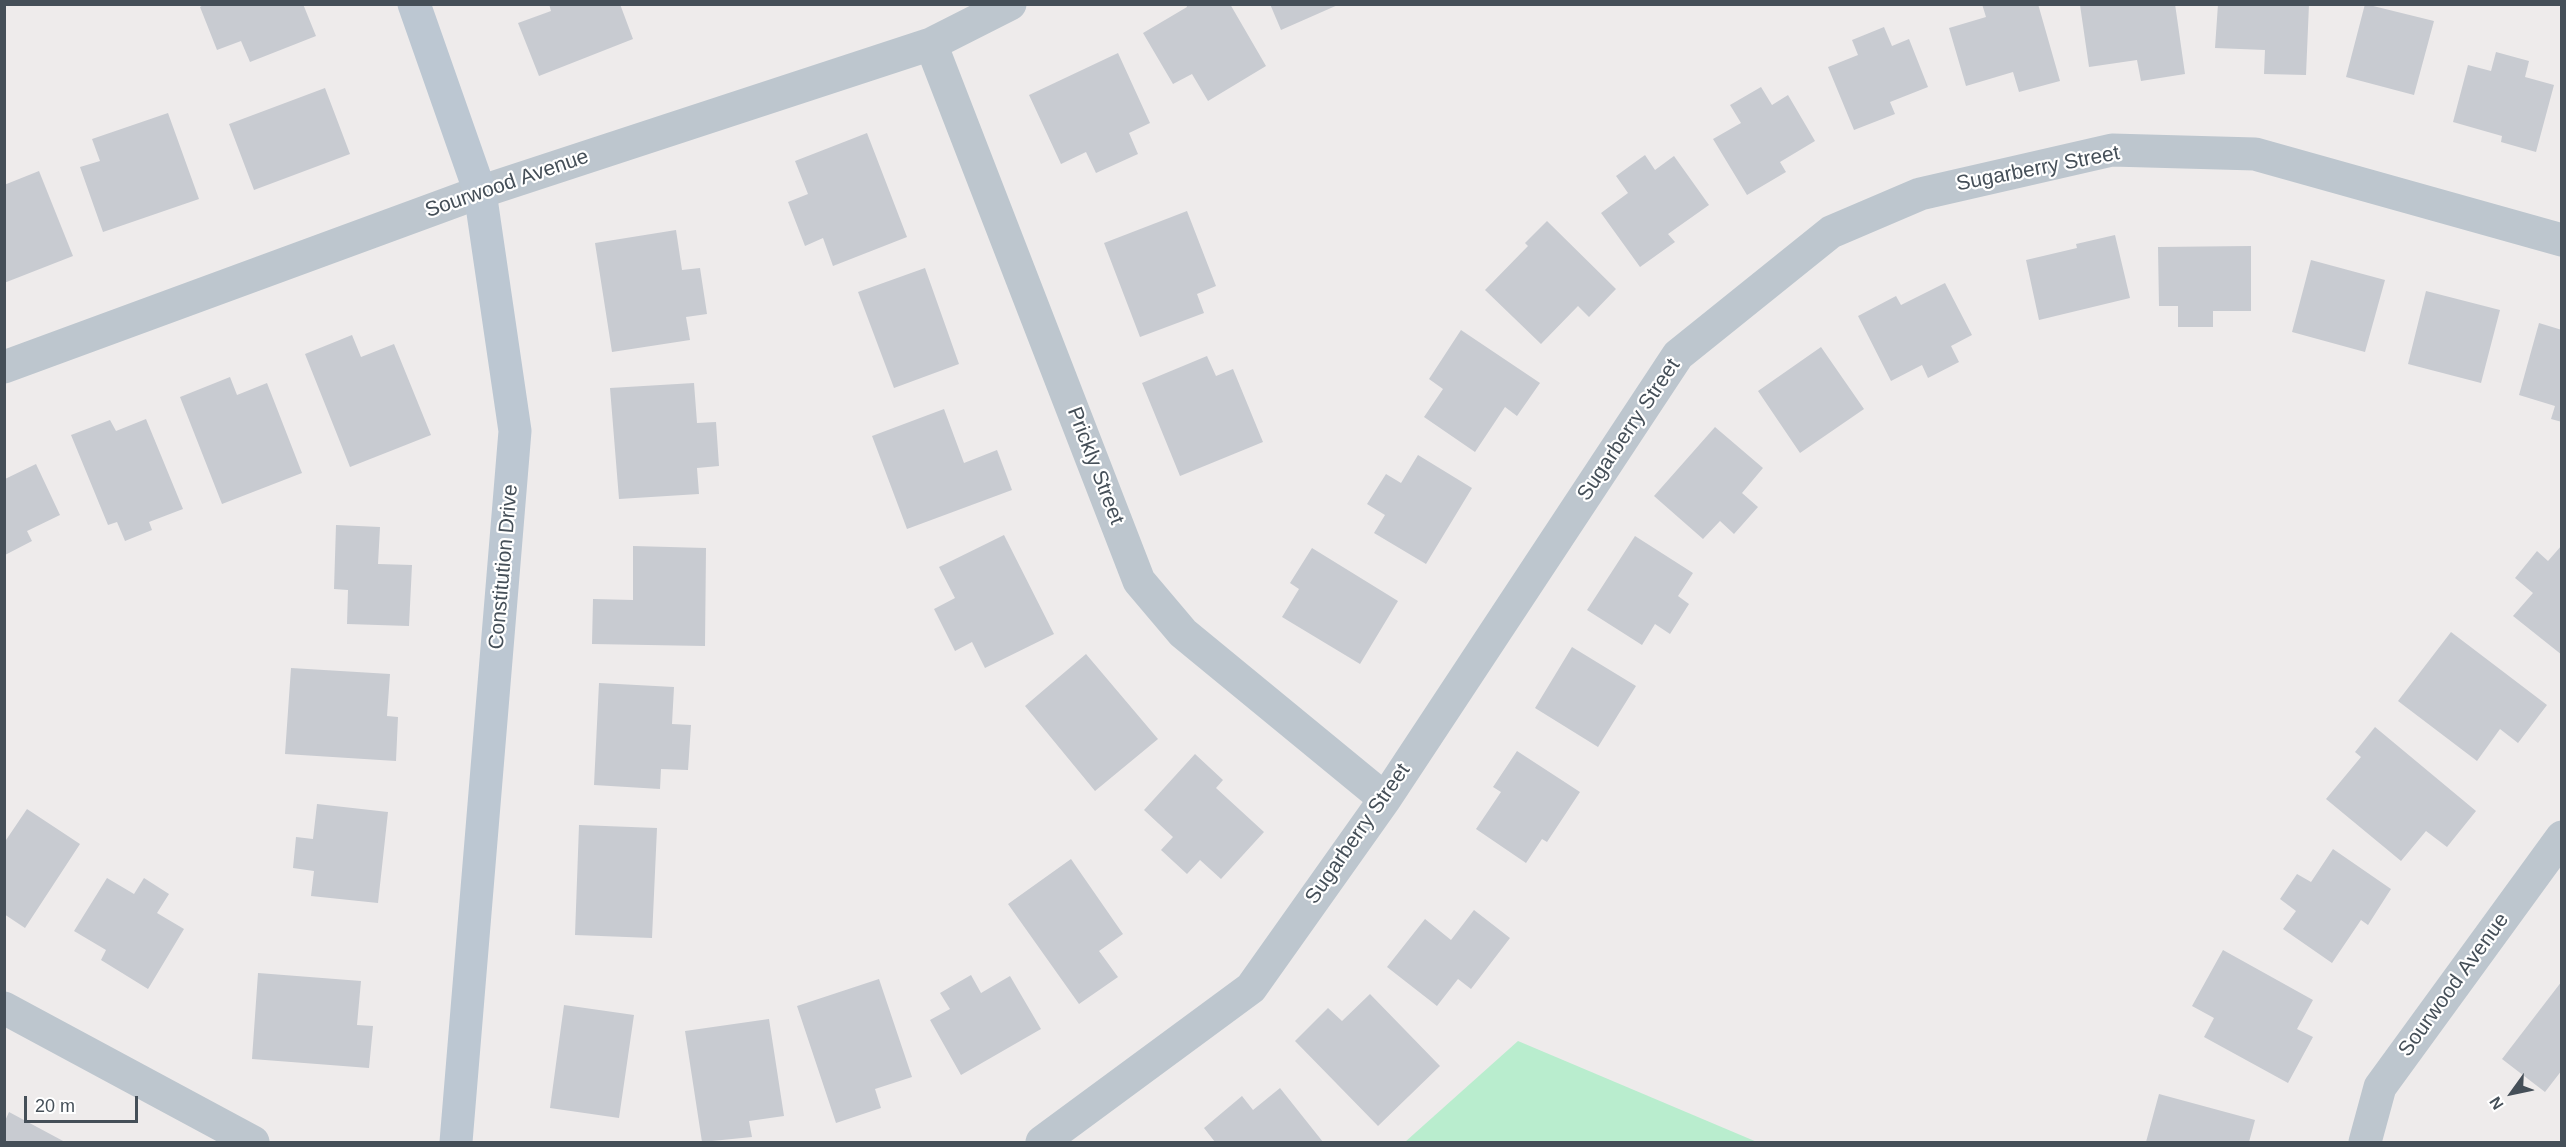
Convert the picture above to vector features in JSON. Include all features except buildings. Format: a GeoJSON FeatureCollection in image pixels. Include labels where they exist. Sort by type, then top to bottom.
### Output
{"type":"FeatureCollection","features":[{"type":"Feature","properties":{"kind":"street","name":"Constitution Drive"},"geometry":{"type":"LineString","coordinates":[[414,4],[480,192],[515,431],[456,1143]]}},
{"type":"Feature","properties":{"kind":"street","name":"Sourwood Avenue"},"geometry":{"type":"LineString","coordinates":[[4,368],[480,192],[932,44],[1010,4]]}},
{"type":"Feature","properties":{"kind":"street","name":"Prickly Street"},"geometry":{"type":"LineString","coordinates":[[932,44],[1139,581],[1183,633],[1385,799]]}},
{"type":"Feature","properties":{"kind":"street","name":"Sugarberry Street"},"geometry":{"type":"LineString","coordinates":[[1042,1143],[1251,988],[1385,799],[1678,355],[1831,232],[1920,194],[2112,150],[2255,154],[2562,240]]}},
{"type":"Feature","properties":{"kind":"street","name":"Sourwood Avenue"},"geometry":{"type":"LineString","coordinates":[[2365,1143],[2380,1087],[2562,837]]}},
{"type":"Feature","properties":{"kind":"street"},"geometry":{"type":"LineString","coordinates":[[4,1008],[253,1143]]}},
{"type":"Feature","properties":{"kind":"green space"},"geometry":{"type":"Polygon","coordinates":[[[1518,1041],[1757,1142],[1405,1142],[1518,1041]]]}}]}
